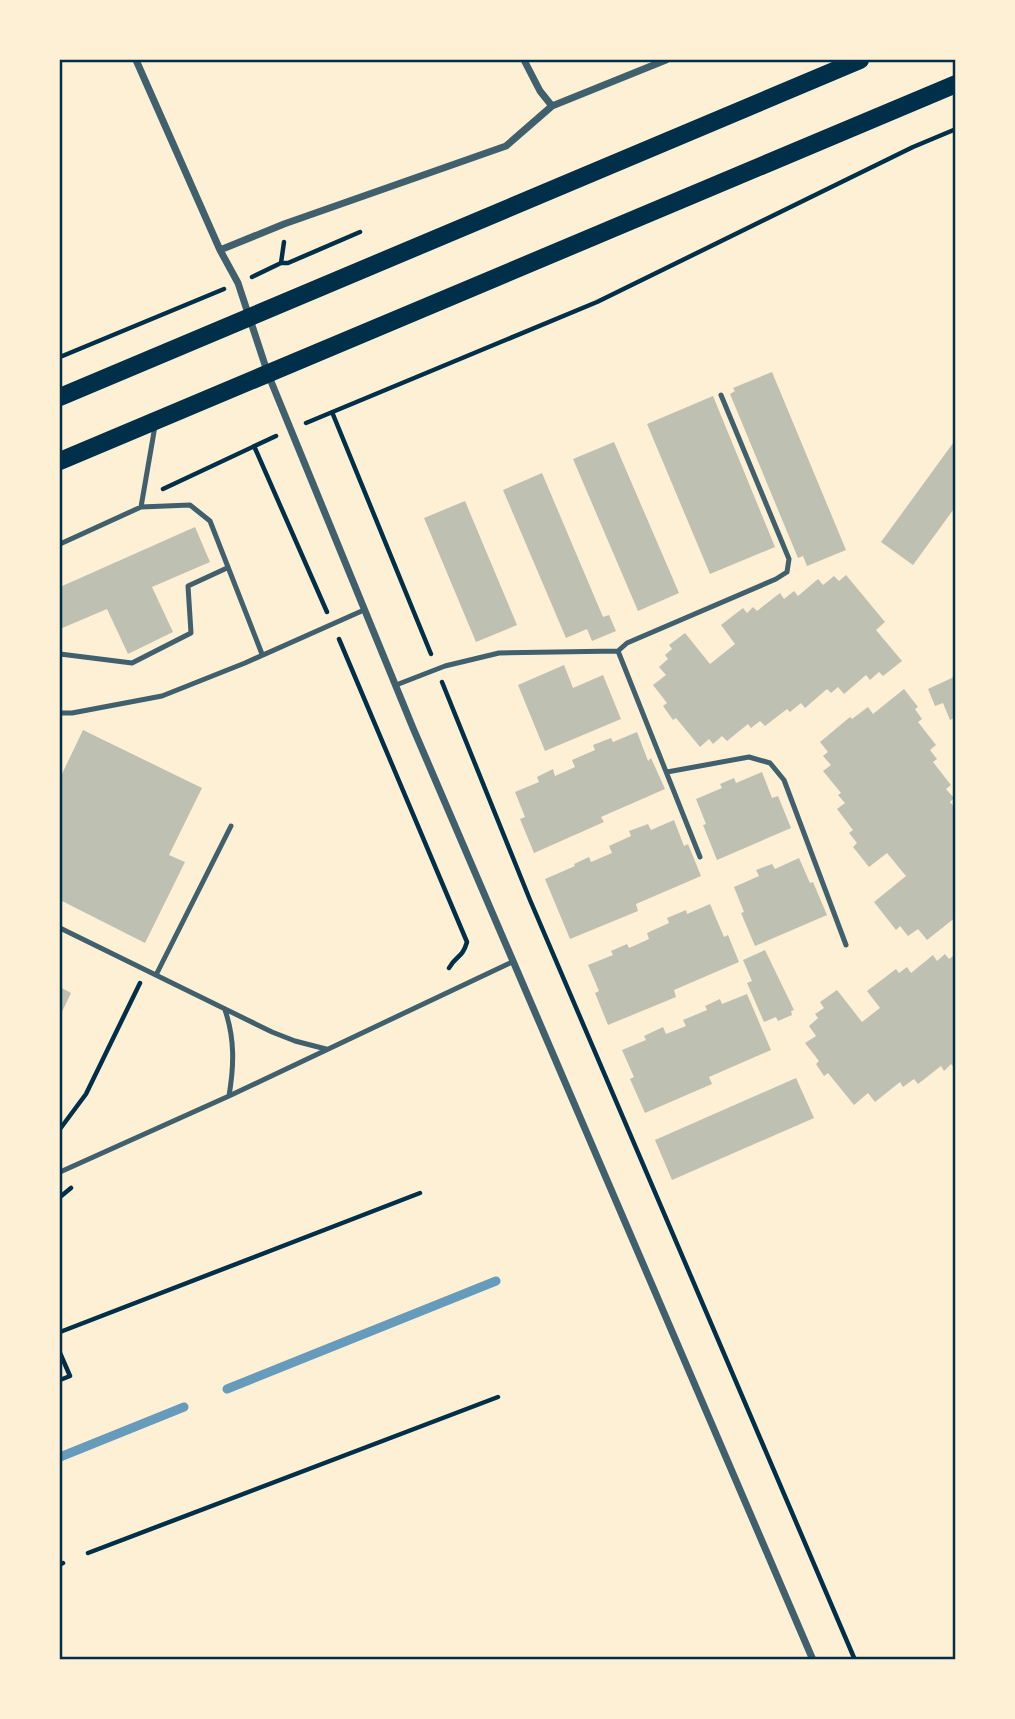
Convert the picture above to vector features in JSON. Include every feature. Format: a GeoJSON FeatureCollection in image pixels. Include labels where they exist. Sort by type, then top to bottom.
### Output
{"type":"FeatureCollection","features":[{"type":"Feature","properties":{"kind":"main road"},"geometry":{"type":"LineString","coordinates":[[60,397],[860,60]]}},
{"type":"Feature","properties":{"kind":"main road"},"geometry":{"type":"LineString","coordinates":[[60,461],[956,84]]}},
{"type":"Feature","properties":{"kind":"street"},"geometry":{"type":"LineString","coordinates":[[136,60],[220,250],[238,283],[268,374],[364,610],[512,962],[813,1660]]}},
{"type":"Feature","properties":{"kind":"street"},"geometry":{"type":"LineString","coordinates":[[524,60],[540,91],[552,106]]}},
{"type":"Feature","properties":{"kind":"street"},"geometry":{"type":"LineString","coordinates":[[220,250],[284,224],[506,146],[552,106],[666,60]]}},
{"type":"Feature","properties":{"kind":"lane"},"geometry":{"type":"LineString","coordinates":[[396,685],[437,670],[499,653],[618,651],[627,643],[776,579],[786,572],[789,559],[721,395]]}},
{"type":"Feature","properties":{"kind":"lane"},"geometry":{"type":"LineString","coordinates":[[141,507],[156,420]]}},
{"type":"Feature","properties":{"kind":"lane"},"geometry":{"type":"LineString","coordinates":[[60,544],[141,507],[190,505],[210,521],[262,654]]}},
{"type":"Feature","properties":{"kind":"lane"},"geometry":{"type":"LineString","coordinates":[[60,654],[132,663],[191,633],[188,586],[227,568]]}},
{"type":"Feature","properties":{"kind":"lane"},"geometry":{"type":"LineString","coordinates":[[60,713],[162,696],[364,610]]}},
{"type":"Feature","properties":{"kind":"lane"},"geometry":{"type":"LineString","coordinates":[[618,651],[700,857]]}},
{"type":"Feature","properties":{"kind":"lane"},"geometry":{"type":"LineString","coordinates":[[667,772],[749,757],[770,763],[784,780],[846,945]]}},
{"type":"Feature","properties":{"kind":"lane"},"geometry":{"type":"LineString","coordinates":[[156,975],[231,826]]}},
{"type":"Feature","properties":{"kind":"lane"},"geometry":{"type":"LineString","coordinates":[[60,928],[272,1032],[326,1049]]}},
{"type":"Feature","properties":{"kind":"lane"},"geometry":{"type":"LineString","coordinates":[[60,1172],[229,1096],[512,962]]}},
{"type":"Feature","properties":{"kind":"lane"},"geometry":{"type":"LineString","coordinates":[[225,1009],[232,1030],[234,1052],[229,1096]]}},
{"type":"Feature","properties":{"kind":"path"},"geometry":{"type":"LineString","coordinates":[[142,498],[290,429],[597,302],[913,147],[956,129]]}},
{"type":"Feature","properties":{"kind":"path"},"geometry":{"type":"LineString","coordinates":[[60,357],[271,269],[281,262],[284,253],[284,224]]}},
{"type":"Feature","properties":{"kind":"path"},"geometry":{"type":"LineString","coordinates":[[281,262],[288,263],[360,232]]}},
{"type":"Feature","properties":{"kind":"path"},"geometry":{"type":"LineString","coordinates":[[332,412],[530,900],[855,1660]]}},
{"type":"Feature","properties":{"kind":"path"},"geometry":{"type":"LineString","coordinates":[[254,446],[333,624],[467,942],[463,954],[453,961],[449,968]]}},
{"type":"Feature","properties":{"kind":"path"},"geometry":{"type":"LineString","coordinates":[[60,1129],[86,1094],[147,970]]}},
{"type":"Feature","properties":{"kind":"path"},"geometry":{"type":"LineString","coordinates":[[60,1332],[420,1192]]}},
{"type":"Feature","properties":{"kind":"path"},"geometry":{"type":"LineString","coordinates":[[60,1353],[70,1376],[60,1380]]}},
{"type":"Feature","properties":{"kind":"path"},"geometry":{"type":"LineString","coordinates":[[88,1553],[498,1397]]}},
{"type":"Feature","properties":{"kind":"building"},"geometry":{"type":"Polygon","coordinates":[[[772,372],[846,550],[807,566],[803,556],[798,558],[730,394],[735,391],[733,388],[772,372]]]}},
{"type":"Feature","properties":{"kind":"building"},"geometry":{"type":"Polygon","coordinates":[[[713,396],[775,547],[710,574],[647,424],[713,396]]]}},
{"type":"Feature","properties":{"kind":"building"},"geometry":{"type":"Polygon","coordinates":[[[956,439],[956,506],[913,565],[881,542],[956,439]]]}},
{"type":"Feature","properties":{"kind":"building"},"geometry":{"type":"Polygon","coordinates":[[[614,442],[679,593],[638,611],[573,459],[614,442]]]}},
{"type":"Feature","properties":{"kind":"building"},"geometry":{"type":"Polygon","coordinates":[[[542,473],[603,617],[609,615],[616,631],[592,641],[587,629],[566,638],[503,490],[542,473]]]}},
{"type":"Feature","properties":{"kind":"building"},"geometry":{"type":"Polygon","coordinates":[[[465,501],[517,625],[476,642],[424,518],[465,501]]]}},
{"type":"Feature","properties":{"kind":"building"},"geometry":{"type":"Polygon","coordinates":[[[195,527],[210,562],[152,587],[173,632],[128,654],[107,609],[60,629],[60,587],[195,527]]]}},
{"type":"Feature","properties":{"kind":"building"},"geometry":{"type":"Polygon","coordinates":[[[846,575],[885,622],[876,630],[902,661],[883,676],[879,672],[870,680],[866,675],[844,694],[838,687],[831,693],[827,689],[805,708],[801,703],[790,712],[787,709],[765,726],[760,721],[751,728],[748,724],[727,741],[722,736],[713,744],[709,739],[700,747],[676,718],[673,720],[663,706],[667,703],[653,685],[666,675],[659,667],[668,659],[665,655],[672,649],[669,645],[685,633],[710,664],[735,644],[721,625],[743,608],[747,613],[753,607],[757,611],[780,593],[784,599],[794,591],[798,596],[818,579],[823,585],[834,576],[839,581],[846,575]]]}},
{"type":"Feature","properties":{"kind":"building"},"geometry":{"type":"Polygon","coordinates":[[[564,665],[573,688],[603,675],[621,719],[545,751],[518,685],[564,665]]]}},
{"type":"Feature","properties":{"kind":"building"},"geometry":{"type":"Polygon","coordinates":[[[956,676],[956,717],[950,720],[943,703],[935,706],[928,689],[956,676]]]}},
{"type":"Feature","properties":{"kind":"building"},"geometry":{"type":"Polygon","coordinates":[[[904,689],[918,707],[915,709],[922,719],[918,722],[936,745],[930,750],[937,759],[933,762],[951,785],[946,789],[954,798],[950,802],[956,809],[956,917],[927,940],[918,929],[908,936],[900,926],[896,930],[874,902],[906,876],[887,853],[869,867],[853,847],[857,843],[849,833],[853,830],[837,809],[845,803],[838,795],[841,793],[823,771],[831,765],[823,756],[828,752],[820,742],[850,717],[852,719],[868,707],[873,714],[904,689]]]}},
{"type":"Feature","properties":{"kind":"building"},"geometry":{"type":"Polygon","coordinates":[[[83,730],[202,788],[169,855],[185,862],[145,943],[60,900],[60,778],[83,730]]]}},
{"type":"Feature","properties":{"kind":"building"},"geometry":{"type":"Polygon","coordinates":[[[637,732],[648,761],[651,758],[665,789],[601,817],[604,822],[534,853],[520,819],[525,817],[515,792],[539,782],[537,777],[553,769],[555,776],[575,767],[572,760],[595,750],[593,745],[611,738],[613,742],[637,732]]]}},
{"type":"Feature","properties":{"kind":"building"},"geometry":{"type":"Polygon","coordinates":[[[762,772],[772,798],[778,796],[791,828],[717,860],[696,799],[722,788],[720,784],[734,778],[736,783],[762,772]]]}},
{"type":"Feature","properties":{"kind":"building"},"geometry":{"type":"Polygon","coordinates":[[[674,820],[684,846],[688,844],[701,876],[636,904],[638,911],[570,939],[545,879],[589,857],[591,862],[612,853],[609,846],[631,836],[629,831],[648,824],[651,830],[674,820]]]}},
{"type":"Feature","properties":{"kind":"building"},"geometry":{"type":"Polygon","coordinates":[[[799,858],[827,915],[755,946],[741,913],[744,912],[734,887],[759,876],[756,870],[772,864],[775,869],[799,858]]]}},
{"type":"Feature","properties":{"kind":"building"},"geometry":{"type":"Polygon","coordinates":[[[710,904],[724,937],[728,935],[739,962],[674,990],[676,997],[608,1025],[595,993],[599,991],[588,965],[613,955],[611,951],[627,944],[629,948],[649,939],[647,933],[669,923],[667,918],[686,910],[687,914],[710,904]]]}},
{"type":"Feature","properties":{"kind":"building"},"geometry":{"type":"Polygon","coordinates":[[[765,950],[794,1010],[791,1011],[792,1015],[778,1021],[776,1017],[764,1022],[747,983],[752,981],[743,960],[765,950]]]}},
{"type":"Feature","properties":{"kind":"building"},"geometry":{"type":"Polygon","coordinates":[[[945,954],[949,959],[956,954],[956,1070],[951,1064],[944,1071],[941,1066],[918,1084],[914,1079],[903,1087],[900,1082],[875,1102],[868,1093],[854,1105],[828,1073],[824,1076],[816,1064],[819,1061],[805,1043],[816,1036],[809,1026],[818,1018],[815,1014],[824,1008],[820,1002],[837,990],[862,1022],[880,1008],[867,991],[896,969],[899,973],[907,967],[911,973],[933,955],[937,961],[945,954]]]}},
{"type":"Feature","properties":{"kind":"building"},"geometry":{"type":"Polygon","coordinates":[[[60,987],[71,993],[60,1016],[60,987]]]}},
{"type":"Feature","properties":{"kind":"building"},"geometry":{"type":"Polygon","coordinates":[[[747,994],[771,1050],[709,1077],[712,1084],[645,1113],[630,1079],[634,1077],[622,1050],[646,1040],[644,1036],[663,1027],[666,1034],[686,1026],[683,1020],[707,1010],[705,1006],[720,999],[722,1004],[747,994]]]}},
{"type":"Feature","properties":{"kind":"building"},"geometry":{"type":"Polygon","coordinates":[[[796,1078],[814,1118],[672,1180],[655,1140],[796,1078]]]}},
{"type":"Feature","properties":{"kind":"waterway"},"geometry":{"type":"LineString","coordinates":[[227,1389],[496,1281]]}},
{"type":"Feature","properties":{"kind":"waterway"},"geometry":{"type":"LineString","coordinates":[[60,1457],[184,1407]]}}]}
